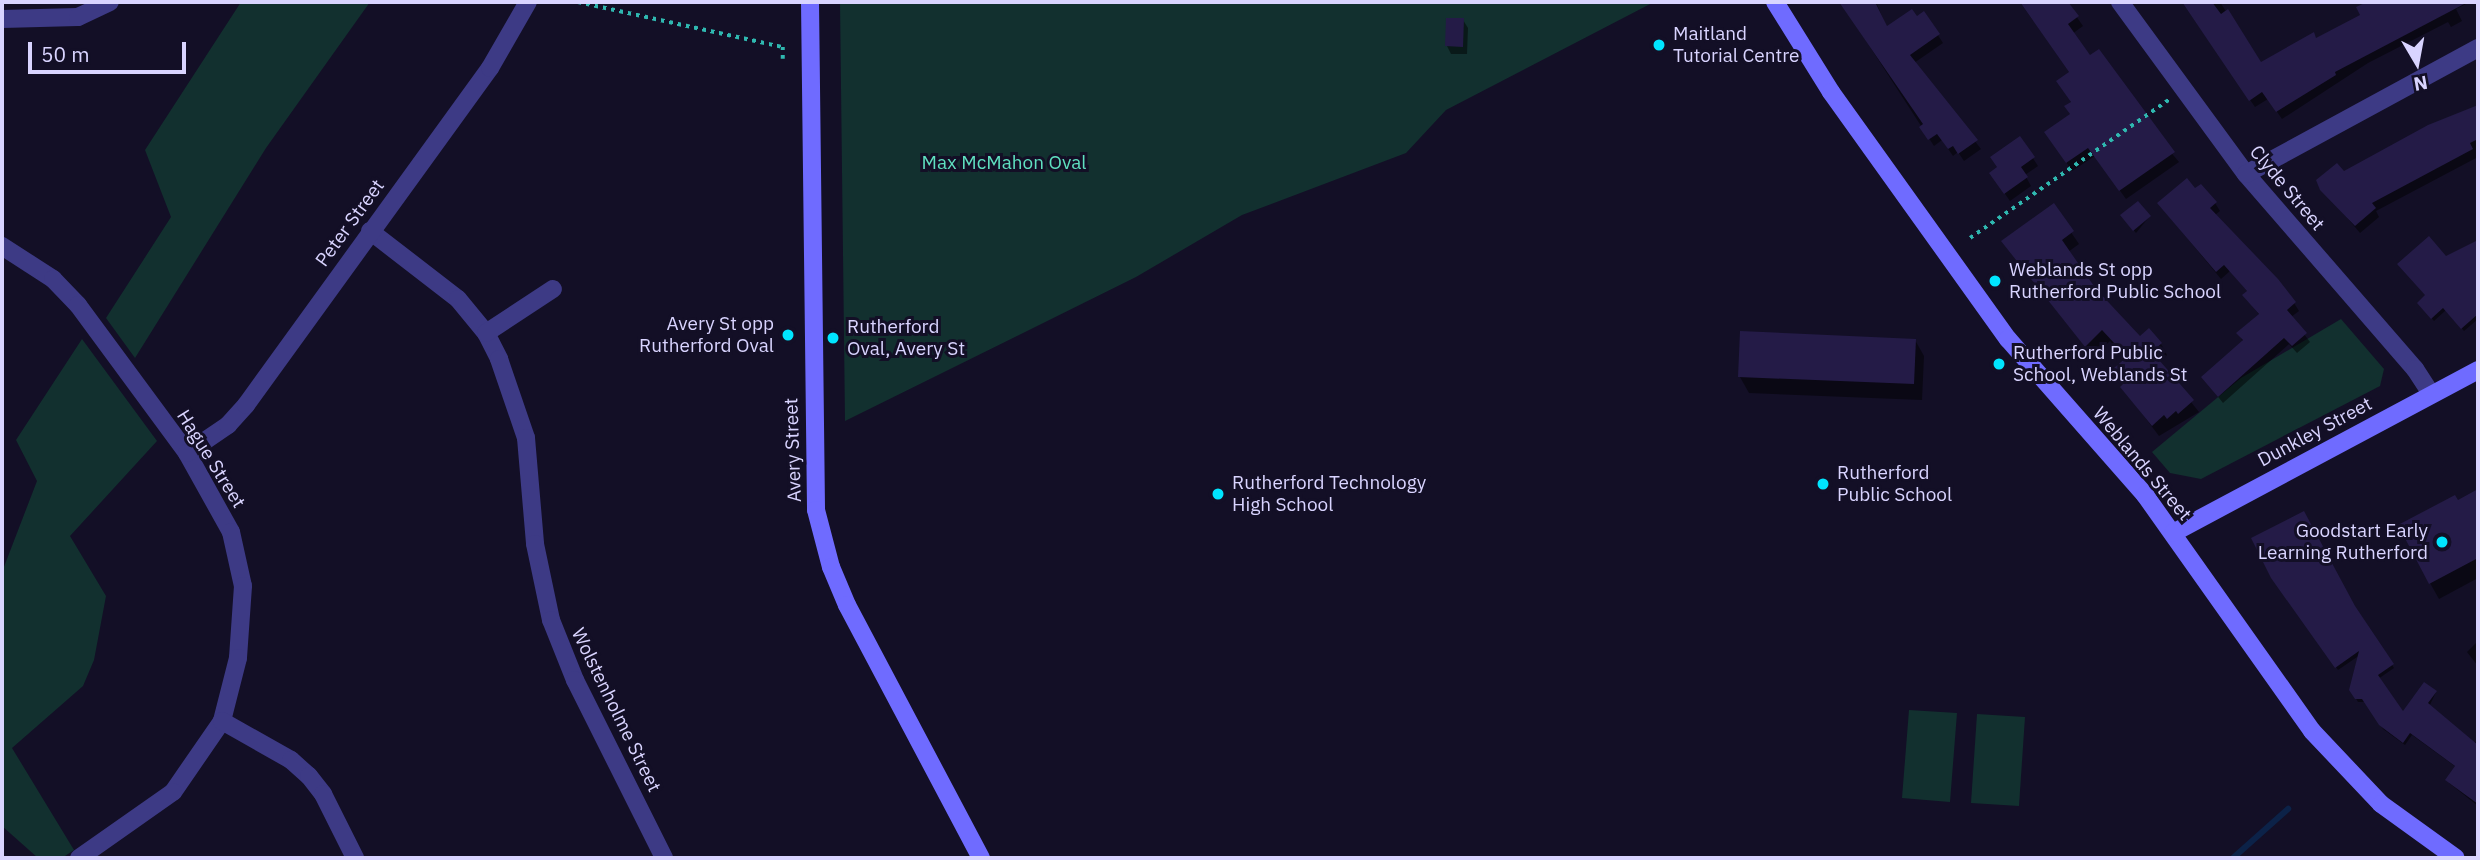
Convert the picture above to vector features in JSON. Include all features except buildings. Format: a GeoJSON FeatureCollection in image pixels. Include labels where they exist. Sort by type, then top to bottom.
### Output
{"type":"FeatureCollection","features":[{"type":"Feature","properties":{"kind":"street"},"geometry":{"type":"LineString","coordinates":[[2,19],[78,17],[110,2]]}},
{"type":"Feature","properties":{"kind":"street","name":"Peter Street"},"geometry":{"type":"LineString","coordinates":[[187,453],[228,425],[246,405],[490,68],[528,2]]}},
{"type":"Feature","properties":{"kind":"street","name":"Avery Street"},"geometry":{"type":"LineString","coordinates":[[810,2],[816,510],[831,568],[847,605],[981,858]]}},
{"type":"Feature","properties":{"kind":"street","name":"Weblands Street"},"geometry":{"type":"LineString","coordinates":[[1775,2],[1831,92],[2008,339],[2173,533],[2290,700],[2339,762],[2381,804],[2456,858]]}},
{"type":"Feature","properties":{"kind":"street","name":"Clyde Street"},"geometry":{"type":"LineString","coordinates":[[2120,2],[2246,174],[2415,369],[2431,394]]}},
{"type":"Feature","properties":{"kind":"street"},"geometry":{"type":"LineString","coordinates":[[2246,174],[2478,48]]}},
{"type":"Feature","properties":{"kind":"street","name":"Wolstenholme Street"},"geometry":{"type":"LineString","coordinates":[[370,231],[434,277],[486,333],[526,438],[535,544],[551,620],[575,680],[664,858]]}},
{"type":"Feature","properties":{"kind":"street","name":"Hague Street"},"geometry":{"type":"LineString","coordinates":[[2,246],[53,279],[78,305],[187,453],[231,532],[243,586],[238,658],[222,721],[173,792],[79,858]]}},
{"type":"Feature","properties":{"kind":"street"},"geometry":{"type":"LineString","coordinates":[[486,333],[553,289]]}},
{"type":"Feature","properties":{"kind":"street","name":"Dunkley Street"},"geometry":{"type":"LineString","coordinates":[[2173,533],[2478,370]]}},
{"type":"Feature","properties":{"kind":"street"},"geometry":{"type":"LineString","coordinates":[[222,721],[291,760],[309,776],[323,794],[355,858]]}},
{"type":"Feature","properties":{"kind":"path"},"geometry":{"type":"LineString","coordinates":[[578,2],[783,47],[783,59]]}},
{"type":"Feature","properties":{"kind":"path"},"geometry":{"type":"LineString","coordinates":[[1969,239],[2183,90]]}},
{"type":"Feature","properties":{"kind":"green space"},"geometry":{"type":"Polygon","coordinates":[[[241,2],[370,2],[266,148],[135,358],[106,318],[171,217],[145,150],[241,2]]]}},
{"type":"Feature","properties":{"kind":"green space","name":"Max McMahon Oval"},"geometry":{"type":"Polygon","coordinates":[[[840,2],[1654,2],[1446,110],[1406,153],[1242,215],[1136,277],[845,421],[840,2]]]}},
{"type":"Feature","properties":{"kind":"green space"},"geometry":{"type":"Polygon","coordinates":[[[2341,319],[2384,369],[2380,386],[2201,479],[2170,473],[2152,452],[2241,378],[2341,319]]]}},
{"type":"Feature","properties":{"kind":"green space"},"geometry":{"type":"Polygon","coordinates":[[[82,339],[157,441],[70,536],[106,596],[94,660],[83,686],[12,748],[74,850],[62,858],[38,858],[2,826],[2,572],[37,481],[16,440],[82,339]]]}},
{"type":"Feature","properties":{"kind":"green space"},"geometry":{"type":"Polygon","coordinates":[[[1909,710],[1957,713],[1950,802],[1902,798],[1909,710]]]}},
{"type":"Feature","properties":{"kind":"green space"},"geometry":{"type":"Polygon","coordinates":[[[1977,714],[2025,717],[2019,806],[1971,803],[1977,714]]]}},
{"type":"Feature","properties":{"kind":"waterway"},"geometry":{"type":"LineString","coordinates":[[2233,858],[2288,809]]}},
{"type":"Feature","properties":{"kind":"place","name":"Maitland Tutorial Centre"},"geometry":{"type":"Point","coordinates":[1659,45]}},
{"type":"Feature","properties":{"kind":"place","name":"Weblands St opp Rutherford Public School"},"geometry":{"type":"Point","coordinates":[1995,281]}},
{"type":"Feature","properties":{"kind":"place","name":"Avery St opp Rutherford Oval"},"geometry":{"type":"Point","coordinates":[788,335]}},
{"type":"Feature","properties":{"kind":"place","name":"Rutherford Oval, Avery St"},"geometry":{"type":"Point","coordinates":[833,338]}},
{"type":"Feature","properties":{"kind":"place","name":"Rutherford Public School, Weblands St"},"geometry":{"type":"Point","coordinates":[1999,364]}},
{"type":"Feature","properties":{"kind":"place","name":"Rutherford Public School"},"geometry":{"type":"Point","coordinates":[1823,484]}},
{"type":"Feature","properties":{"kind":"place","name":"Rutherford Technology High School"},"geometry":{"type":"Point","coordinates":[1218,494]}},
{"type":"Feature","properties":{"kind":"place","name":"Goodstart Early Learning Rutherford"},"geometry":{"type":"Point","coordinates":[2442,542]}}]}
